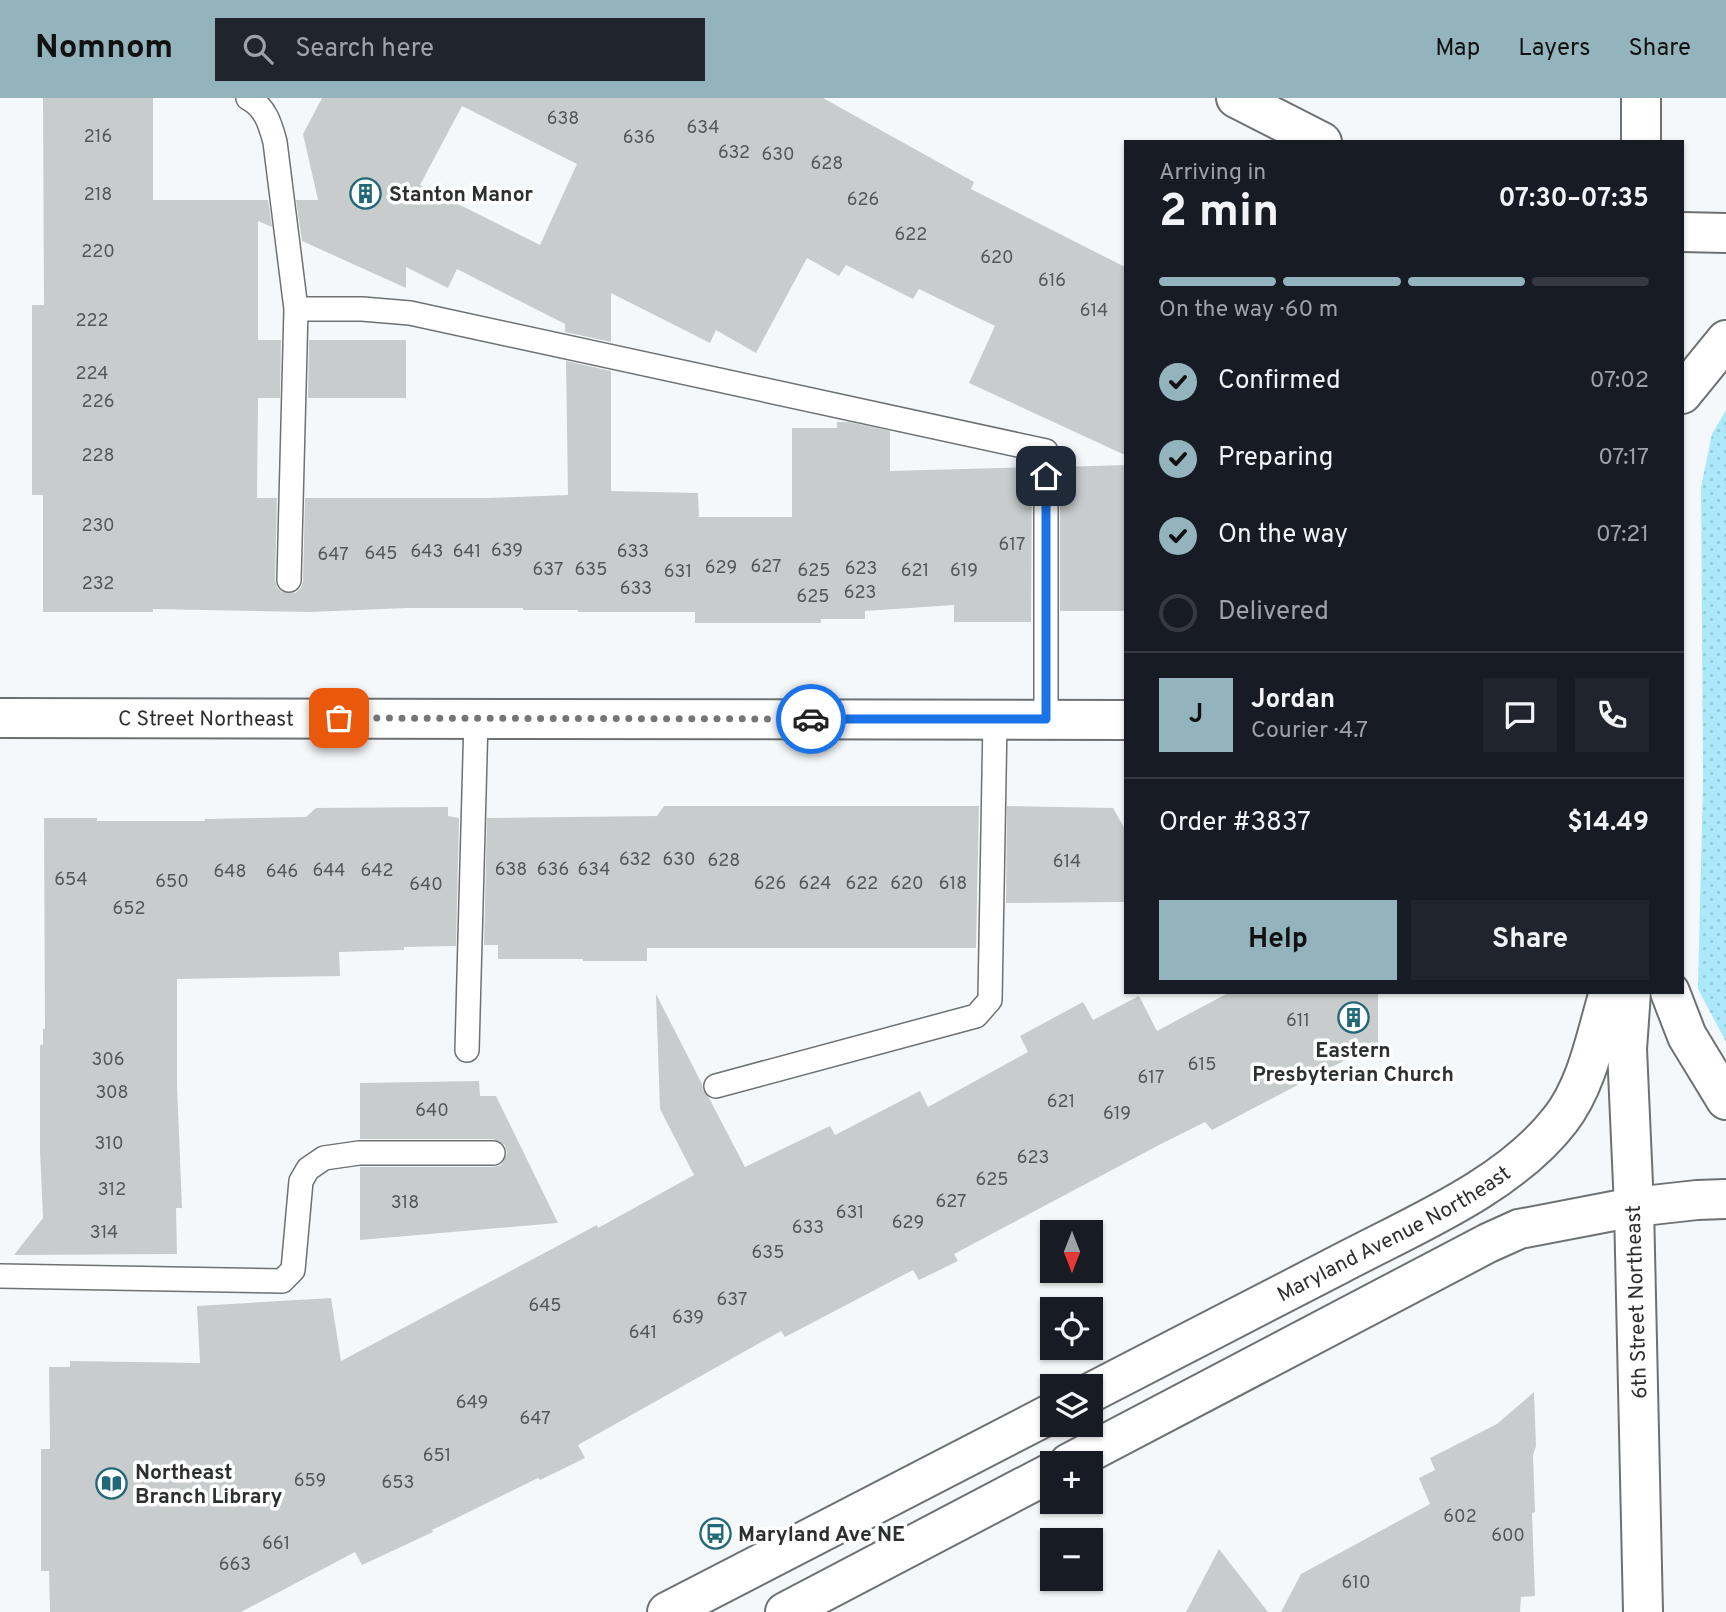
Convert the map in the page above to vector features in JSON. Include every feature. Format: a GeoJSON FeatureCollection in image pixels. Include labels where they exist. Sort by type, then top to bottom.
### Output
{"type":"FeatureCollection","features":[{"type":"Feature","properties":{"kind":"main road"},"geometry":{"type":"LineString","coordinates":[[1236,98],[1317,140]]}},
{"type":"Feature","properties":{"kind":"main road"},"geometry":{"type":"LineString","coordinates":[[1641,98],[1641,140]]}},
{"type":"Feature","properties":{"kind":"main road"},"geometry":{"type":"LineString","coordinates":[[1684,232],[1726,233]]}},
{"type":"Feature","properties":{"kind":"main road"},"geometry":{"type":"LineString","coordinates":[[1684,392],[1726,340]]}},
{"type":"Feature","properties":{"kind":"main road","name":"C Street Northeast"},"geometry":{"type":"LineString","coordinates":[[0,718],[1124,720]]}},
{"type":"Feature","properties":{"kind":"main road","name":"Maryland Avenue Northeast"},"geometry":{"type":"LineString","coordinates":[[1103,1386],[1465,1199],[1527,1154],[1560,1121],[1574,1101],[1584,1078],[1608,994]]}},
{"type":"Feature","properties":{"kind":"main road","name":"6th Street Northeast"},"geometry":{"type":"LineString","coordinates":[[1630,994],[1627,1049],[1634,1207],[1643,1612]]}},
{"type":"Feature","properties":{"kind":"main road"},"geometry":{"type":"LineString","coordinates":[[1671,994],[1687,1036],[1726,1100]]}},
{"type":"Feature","properties":{"kind":"main road"},"geometry":{"type":"LineString","coordinates":[[1092,1451],[1519,1229],[1634,1207],[1687,1200],[1726,1199]]}},
{"type":"Feature","properties":{"kind":"main road"},"geometry":{"type":"LineString","coordinates":[[667,1612],[1040,1419]]}},
{"type":"Feature","properties":{"kind":"main road"},"geometry":{"type":"LineString","coordinates":[[785,1612],[1040,1478]]}},
{"type":"Feature","properties":{"kind":"lane"},"geometry":{"type":"LineString","coordinates":[[247,98],[256,102],[269,119],[275,142],[296,309],[289,580]]}},
{"type":"Feature","properties":{"kind":"lane"},"geometry":{"type":"LineString","coordinates":[[296,309],[362,309],[410,313],[1046,451],[1046,719]]}},
{"type":"Feature","properties":{"kind":"lane"},"geometry":{"type":"LineString","coordinates":[[467,1050],[476,719]]}},
{"type":"Feature","properties":{"kind":"lane"},"geometry":{"type":"LineString","coordinates":[[716,1086],[976,1016],[990,1000],[995,719]]}},
{"type":"Feature","properties":{"kind":"lane"},"geometry":{"type":"LineString","coordinates":[[0,1276],[282,1281],[293,1270],[301,1181],[308,1169],[324,1158],[359,1153],[493,1153]]}},
{"type":"Feature","properties":{"kind":"shaded area"},"geometry":{"type":"Polygon","coordinates":[[[1726,410],[1726,1042],[1698,989],[1703,779],[1701,487],[1712,434],[1726,410]]]}},
{"type":"Feature","properties":{"kind":"building"},"geometry":{"type":"Polygon","coordinates":[[[43,98],[153,98],[153,200],[268,200],[272,227],[258,221],[258,340],[281,340],[280,398],[258,398],[257,498],[277,498],[275,580],[282,592],[295,593],[301,588],[303,581],[305,498],[568,495],[566,361],[611,371],[611,491],[698,493],[699,517],[792,517],[792,428],[837,428],[837,422],[849,422],[890,431],[890,471],[1032,467],[1031,622],[954,622],[954,605],[865,611],[865,619],[821,619],[821,623],[695,623],[695,612],[578,612],[523,608],[407,608],[310,612],[153,609],[153,612],[43,612],[43,495],[32,495],[32,305],[44,305],[43,98]]]}},
{"type":"Feature","properties":{"kind":"building"},"geometry":{"type":"Polygon","coordinates":[[[322,98],[823,98],[974,182],[971,189],[1124,266],[1124,455],[969,383],[995,326],[919,289],[913,299],[846,265],[839,276],[807,258],[756,353],[716,330],[710,343],[611,293],[611,342],[565,332],[565,324],[457,269],[448,288],[406,267],[406,288],[302,241],[296,200],[318,200],[303,134],[322,98]],[[462,106],[420,185],[540,245],[577,164],[462,106]]]}},
{"type":"Feature","properties":{"kind":"building"},"geometry":{"type":"Polygon","coordinates":[[[309,340],[406,340],[406,398],[308,398],[309,340]]]}},
{"type":"Feature","properties":{"kind":"building"},"geometry":{"type":"Polygon","coordinates":[[[1124,465],[1124,611],[1060,611],[1060,467],[1124,465]]]}},
{"type":"Feature","properties":{"kind":"building"},"geometry":{"type":"Polygon","coordinates":[[[664,806],[979,806],[976,948],[647,948],[647,961],[583,961],[498,959],[498,945],[484,945],[487,818],[657,816],[664,806]]]}},
{"type":"Feature","properties":{"kind":"building"},"geometry":{"type":"Polygon","coordinates":[[[1007,806],[1113,808],[1124,827],[1124,902],[1006,903],[1007,806]]]}},
{"type":"Feature","properties":{"kind":"building"},"geometry":{"type":"Polygon","coordinates":[[[448,807],[448,816],[459,818],[456,946],[339,952],[340,976],[177,979],[177,1085],[182,1208],[176,1208],[177,1254],[14,1255],[43,1218],[40,1045],[43,1045],[45,1029],[44,818],[205,821],[306,817],[316,808],[448,807]]]}},
{"type":"Feature","properties":{"kind":"building"},"geometry":{"type":"Polygon","coordinates":[[[656,994],[703,1090],[745,1167],[830,1126],[835,1135],[920,1091],[928,1107],[1028,1052],[1020,1036],[1083,1002],[1093,1020],[1139,996],[1157,1031],[1226,994],[1378,994],[1378,1043],[1212,1130],[1205,1122],[1159,1145],[954,1254],[958,1261],[919,1280],[913,1270],[785,1337],[781,1331],[578,1445],[585,1458],[540,1480],[538,1478],[432,1530],[433,1532],[362,1565],[355,1552],[241,1612],[50,1612],[49,1571],[41,1571],[41,1449],[50,1449],[49,1367],[70,1367],[70,1361],[200,1363],[197,1306],[331,1298],[341,1361],[597,1225],[598,1228],[694,1175],[660,1109],[656,994]]]}},
{"type":"Feature","properties":{"kind":"building"},"geometry":{"type":"Polygon","coordinates":[[[479,1081],[480,1096],[496,1096],[558,1223],[360,1240],[360,1167],[493,1167],[501,1165],[507,1154],[505,1145],[493,1139],[360,1139],[360,1083],[479,1081]]]}},
{"type":"Feature","properties":{"kind":"building"},"geometry":{"type":"Polygon","coordinates":[[[1534,1392],[1535,1512],[1532,1513],[1535,1596],[1521,1597],[1520,1612],[1281,1612],[1301,1574],[1430,1504],[1419,1478],[1435,1470],[1430,1458],[1497,1424],[1534,1392]]]}},
{"type":"Feature","properties":{"kind":"building"},"geometry":{"type":"Polygon","coordinates":[[[1219,1549],[1268,1612],[1186,1612],[1219,1549]]]}},
{"type":"Feature","properties":{"kind":"way so far"},"geometry":{"type":"LineString","coordinates":[[339,718],[811,719]]}},
{"type":"Feature","properties":{"kind":"place","name":"Stanton Manor"},"geometry":{"type":"Point","coordinates":[366,194]}},
{"type":"Feature","properties":{"kind":"place","name":"Eastern Presbyterian Church"},"geometry":{"type":"Point","coordinates":[1353,1018]}},
{"type":"Feature","properties":{"kind":"place","name":"Northeast Branch Library"},"geometry":{"type":"Point","coordinates":[112,1484]}},
{"type":"Feature","properties":{"kind":"place","name":"Maryland Ave NE"},"geometry":{"type":"Point","coordinates":[715,1534]}},
{"type":"Feature","properties":{"kind":"route"},"geometry":{"type":"LineString","coordinates":[[811,719],[1046,719],[1046,476]]}}]}
